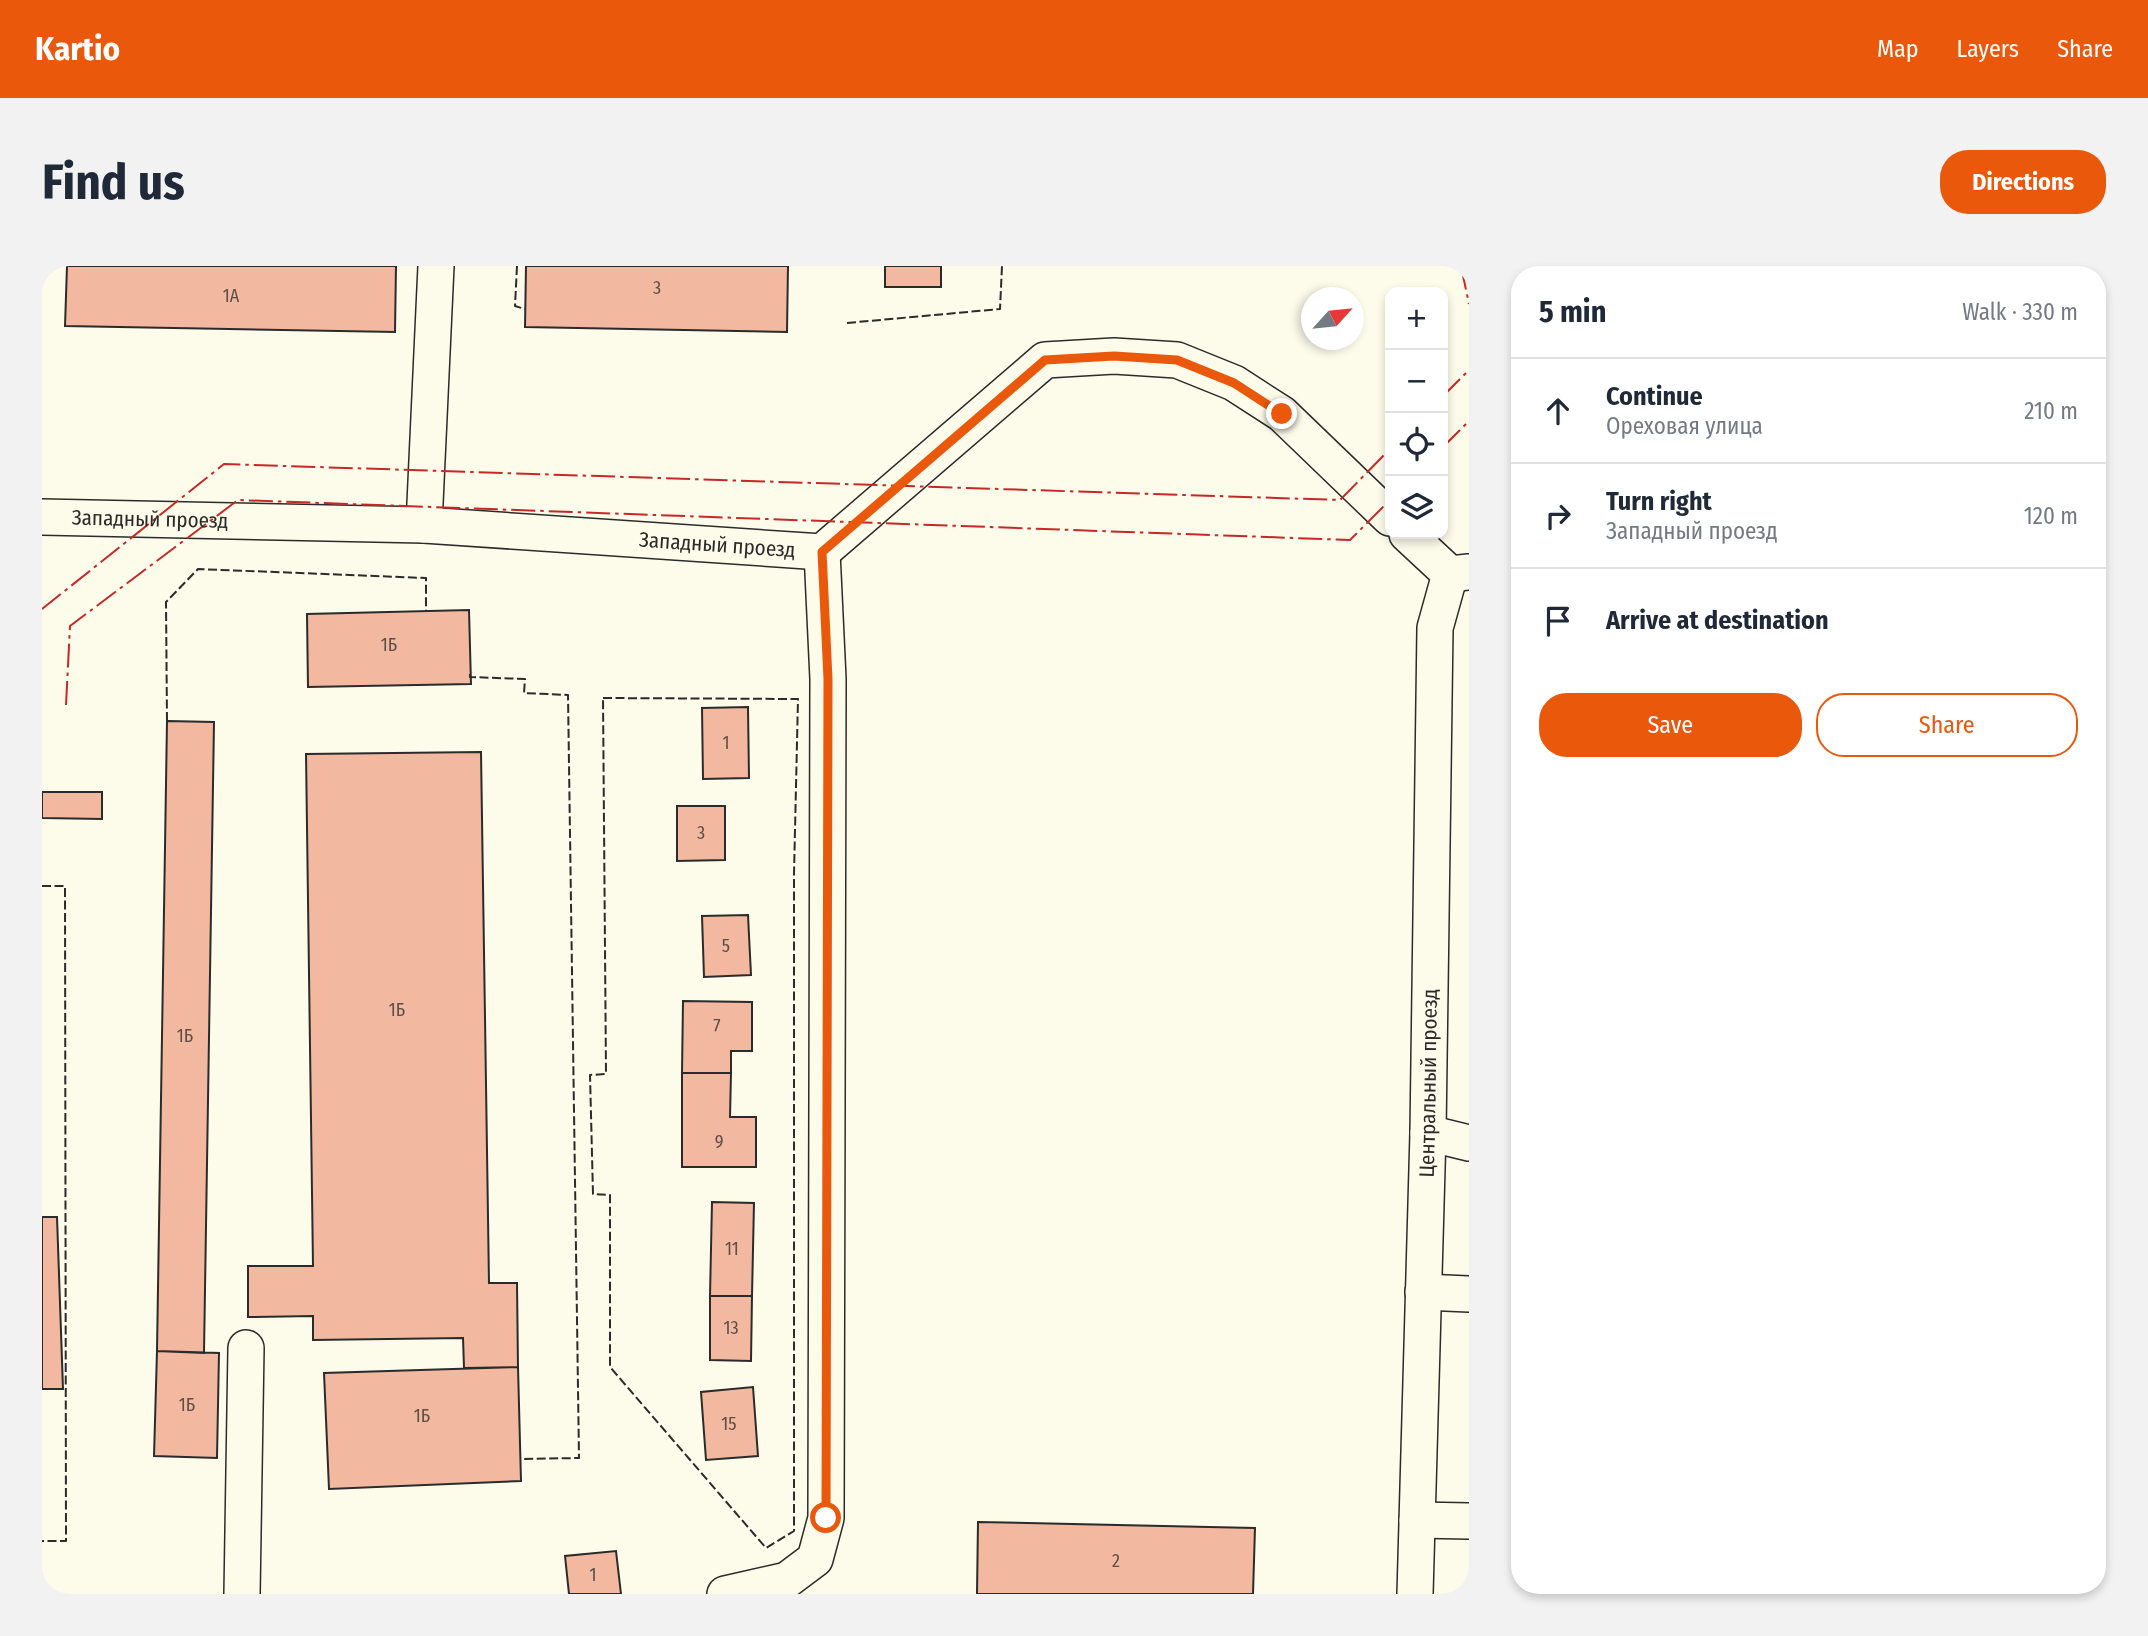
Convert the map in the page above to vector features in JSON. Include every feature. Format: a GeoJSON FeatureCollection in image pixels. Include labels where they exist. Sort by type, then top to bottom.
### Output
{"type":"FeatureCollection","features":[{"type":"Feature","properties":{"kind":"street"},"geometry":{"type":"LineString","coordinates":[[424,524],[436,266]]}},
{"type":"Feature","properties":{"kind":"street","name":"Западный проезд"},"geometry":{"type":"LineString","coordinates":[[42,517],[424,524],[822,552],[1045,360],[1114,356],[1177,360],[1234,383],[1282,414],[1385,513]]}},
{"type":"Feature","properties":{"kind":"street"},"geometry":{"type":"LineString","coordinates":[[1414,539],[1459,573]]}},
{"type":"Feature","properties":{"kind":"street"},"geometry":{"type":"LineString","coordinates":[[725,1594],[787,1580],[815,1559],[826,1518],[828,679],[822,552]]}},
{"type":"Feature","properties":{"kind":"street","name":"Центральный проезд"},"geometry":{"type":"LineString","coordinates":[[1415,1594],[1428,1133],[1435,628],[1459,573]]}},
{"type":"Feature","properties":{"kind":"street"},"geometry":{"type":"LineString","coordinates":[[1428,1133],[1469,1143]]}},
{"type":"Feature","properties":{"kind":"street"},"geometry":{"type":"LineString","coordinates":[[1423,1292],[1469,1294]]}},
{"type":"Feature","properties":{"kind":"street"},"geometry":{"type":"LineString","coordinates":[[242,1594],[246,1348]]}},
{"type":"Feature","properties":{"kind":"street"},"geometry":{"type":"LineString","coordinates":[[1417,1520],[1469,1521]]}},
{"type":"Feature","properties":{"kind":"building"},"geometry":{"type":"Polygon","coordinates":[[[67,266],[396,266],[395,332],[65,326],[67,266]]]}},
{"type":"Feature","properties":{"kind":"building"},"geometry":{"type":"Polygon","coordinates":[[[526,266],[788,266],[787,332],[525,327],[526,266]]]}},
{"type":"Feature","properties":{"kind":"building"},"geometry":{"type":"Polygon","coordinates":[[[885,266],[941,266],[941,287],[885,287],[885,266]]]}},
{"type":"Feature","properties":{"kind":"building"},"geometry":{"type":"Polygon","coordinates":[[[469,610],[471,684],[308,687],[307,614],[469,610]]]}},
{"type":"Feature","properties":{"kind":"building"},"geometry":{"type":"Polygon","coordinates":[[[748,707],[749,778],[703,779],[702,708],[748,707]]]}},
{"type":"Feature","properties":{"kind":"building"},"geometry":{"type":"Polygon","coordinates":[[[167,721],[214,722],[204,1353],[157,1351],[167,721]]]}},
{"type":"Feature","properties":{"kind":"building"},"geometry":{"type":"Polygon","coordinates":[[[481,752],[489,1283],[517,1283],[518,1367],[464,1368],[463,1338],[313,1340],[313,1316],[248,1317],[248,1266],[313,1266],[306,754],[481,752]]]}},
{"type":"Feature","properties":{"kind":"building"},"geometry":{"type":"Polygon","coordinates":[[[42,792],[102,792],[102,819],[42,818],[42,792]]]}},
{"type":"Feature","properties":{"kind":"building"},"geometry":{"type":"Polygon","coordinates":[[[677,806],[725,806],[725,860],[677,861],[677,806]]]}},
{"type":"Feature","properties":{"kind":"building"},"geometry":{"type":"Polygon","coordinates":[[[748,915],[751,975],[704,977],[702,916],[748,915]]]}},
{"type":"Feature","properties":{"kind":"building"},"geometry":{"type":"Polygon","coordinates":[[[683,1001],[752,1002],[752,1051],[731,1051],[731,1073],[682,1073],[683,1001]]]}},
{"type":"Feature","properties":{"kind":"building"},"geometry":{"type":"Polygon","coordinates":[[[682,1073],[731,1073],[730,1117],[756,1117],[756,1167],[682,1167],[682,1073]]]}},
{"type":"Feature","properties":{"kind":"building"},"geometry":{"type":"Polygon","coordinates":[[[712,1202],[754,1203],[752,1296],[710,1296],[712,1202]]]}},
{"type":"Feature","properties":{"kind":"building"},"geometry":{"type":"Polygon","coordinates":[[[42,1217],[57,1217],[63,1389],[42,1389],[42,1217]]]}},
{"type":"Feature","properties":{"kind":"building"},"geometry":{"type":"Polygon","coordinates":[[[710,1296],[752,1296],[751,1361],[710,1360],[710,1296]]]}},
{"type":"Feature","properties":{"kind":"building"},"geometry":{"type":"Polygon","coordinates":[[[157,1351],[219,1353],[217,1458],[154,1456],[157,1351]]]}},
{"type":"Feature","properties":{"kind":"building"},"geometry":{"type":"Polygon","coordinates":[[[518,1367],[521,1481],[329,1489],[324,1373],[518,1367]]]}},
{"type":"Feature","properties":{"kind":"building"},"geometry":{"type":"Polygon","coordinates":[[[753,1387],[758,1456],[706,1460],[701,1392],[753,1387]]]}},
{"type":"Feature","properties":{"kind":"building"},"geometry":{"type":"Polygon","coordinates":[[[978,1522],[1255,1528],[1253,1594],[977,1594],[978,1522]]]}},
{"type":"Feature","properties":{"kind":"building"},"geometry":{"type":"Polygon","coordinates":[[[616,1551],[621,1594],[569,1594],[565,1556],[616,1551]]]}},
{"type":"Feature","properties":{"kind":"fence"},"geometry":{"type":"LineString","coordinates":[[517,266],[515,306],[525,309]]}},
{"type":"Feature","properties":{"kind":"fence"},"geometry":{"type":"LineString","coordinates":[[847,323],[1000,309],[1002,266]]}},
{"type":"Feature","properties":{"kind":"fence"},"geometry":{"type":"LineString","coordinates":[[167,721],[166,602],[198,569],[426,578],[426,611],[431,611]]}},
{"type":"Feature","properties":{"kind":"fence"},"geometry":{"type":"LineString","coordinates":[[470,674],[470,677],[525,679],[524,693],[568,695],[579,1458],[520,1459]]}},
{"type":"Feature","properties":{"kind":"fence"},"geometry":{"type":"LineString","coordinates":[[603,698],[798,699],[794,874],[794,1531],[766,1548],[610,1367],[610,1195],[593,1194],[590,1075],[606,1074],[603,698]]}},
{"type":"Feature","properties":{"kind":"fence"},"geometry":{"type":"LineString","coordinates":[[42,886],[65,886],[66,1541],[42,1541]]}},
{"type":"Feature","properties":{"kind":"power"},"geometry":{"type":"LineString","coordinates":[[1461,266],[1469,304]]}},
{"type":"Feature","properties":{"kind":"power"},"geometry":{"type":"LineString","coordinates":[[1448,391],[1469,370]]}},
{"type":"Feature","properties":{"kind":"power"},"geometry":{"type":"LineString","coordinates":[[1448,442],[1469,421]]}},
{"type":"Feature","properties":{"kind":"power"},"geometry":{"type":"LineString","coordinates":[[42,609],[224,464],[1340,500],[1385,454]]}},
{"type":"Feature","properties":{"kind":"power"},"geometry":{"type":"LineString","coordinates":[[66,705],[70,626],[238,500],[1350,540],[1385,505]]}},
{"type":"Feature","properties":{"kind":"route"},"geometry":{"type":"LineString","coordinates":[[826,1518],[828,679],[822,552],[1045,360],[1114,356],[1177,360],[1234,383],[1282,414]]}}]}
